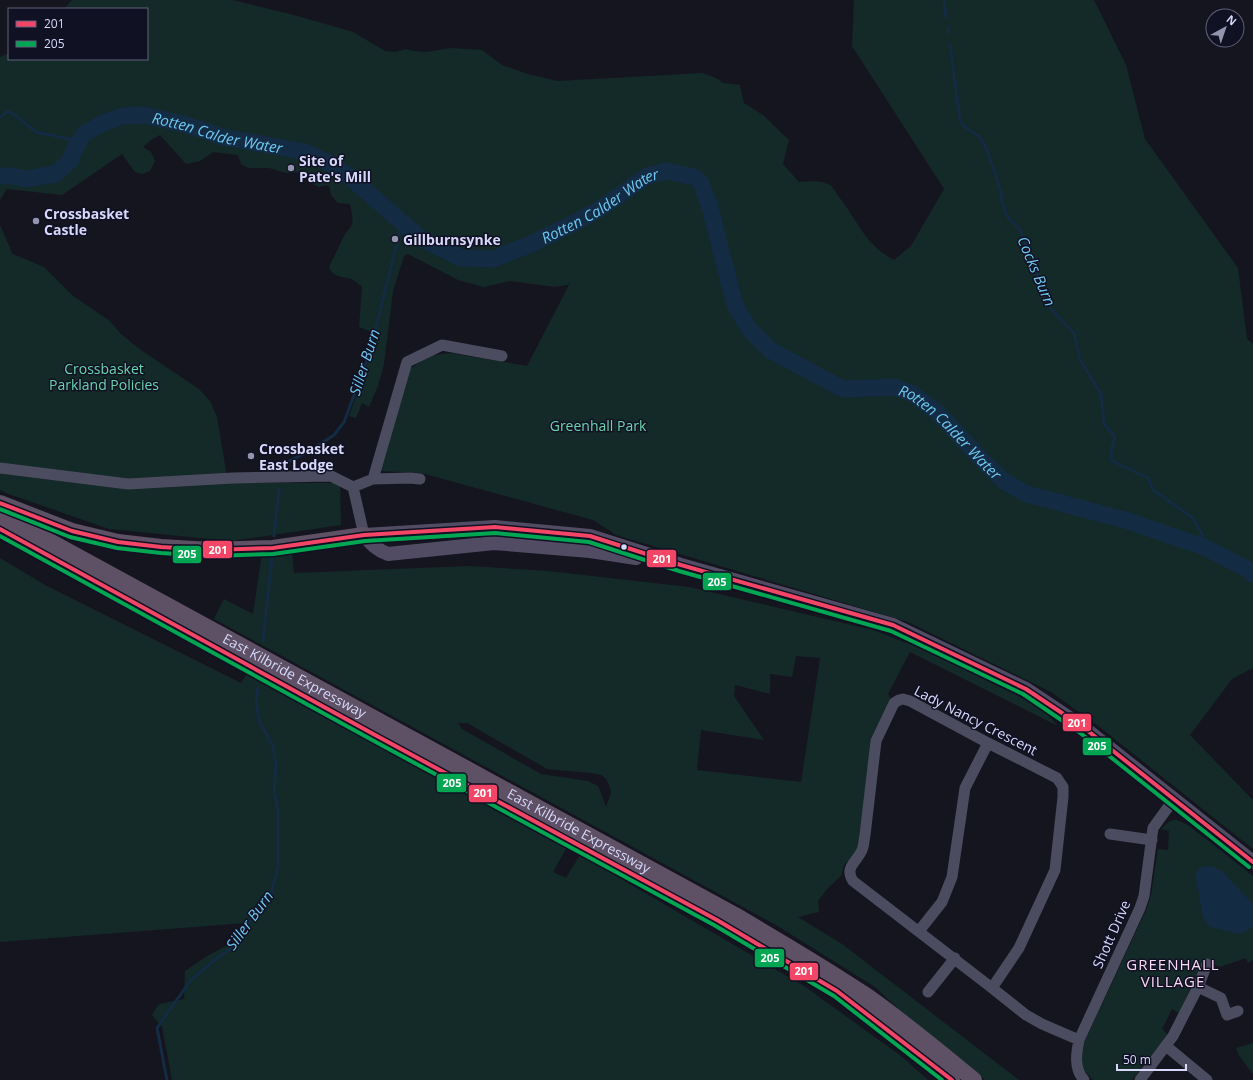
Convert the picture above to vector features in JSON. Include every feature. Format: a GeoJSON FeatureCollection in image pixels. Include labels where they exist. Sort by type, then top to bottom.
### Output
{"type":"FeatureCollection","features":[{"type":"Feature","properties":{"kind":"highway"},"geometry":{"type":"LineString","coordinates":[[0,503],[72,531],[118,542],[161,547],[211,550],[273,548],[364,535]]}},
{"type":"Feature","properties":{"kind":"highway","name":"East Kilbride Expressway"},"geometry":{"type":"LineString","coordinates":[[0,514],[741,918],[866,995],[918,1034],[974,1080]]}},
{"type":"Feature","properties":{"kind":"highway","name":"East Kilbride Expressway"},"geometry":{"type":"LineString","coordinates":[[0,529],[376,736],[717,920],[837,991],[952,1080]]}},
{"type":"Feature","properties":{"kind":"main road"},"geometry":{"type":"LineString","coordinates":[[364,535],[495,527],[590,536],[681,565],[893,625],[1026,689],[1083,727],[1253,862]]}},
{"type":"Feature","properties":{"kind":"main road"},"geometry":{"type":"LineString","coordinates":[[364,535],[378,550],[388,554],[494,543],[590,551],[681,565]]}},
{"type":"Feature","properties":{"kind":"street"},"geometry":{"type":"LineString","coordinates":[[373,479],[407,362],[442,346],[502,356]]}},
{"type":"Feature","properties":{"kind":"street"},"geometry":{"type":"LineString","coordinates":[[0,468],[128,484],[233,478],[331,476],[353,487],[373,479],[420,479]]}},
{"type":"Feature","properties":{"kind":"street"},"geometry":{"type":"LineString","coordinates":[[353,487],[364,535]]}},
{"type":"Feature","properties":{"kind":"street","name":"Lady Nancy Crescent"},"geometry":{"type":"LineString","coordinates":[[992,988],[1018,948],[1055,870],[1063,787],[1057,778],[910,701],[903,699],[899,700],[894,703],[876,741],[865,835],[862,850],[849,871],[850,876],[853,881],[992,988],[1032,1018],[1079,1040]]}},
{"type":"Feature","properties":{"kind":"street"},"geometry":{"type":"LineString","coordinates":[[919,931],[942,902],[952,877],[965,788],[988,743]]}},
{"type":"Feature","properties":{"kind":"street","name":"Shott Drive"},"geometry":{"type":"LineString","coordinates":[[1084,1080],[1077,1067],[1076,1053],[1079,1040],[1140,908],[1144,896],[1153,828],[1174,799]]}},
{"type":"Feature","properties":{"kind":"street"},"geometry":{"type":"LineString","coordinates":[[1110,834],[1152,840]]}},
{"type":"Feature","properties":{"kind":"street"},"geometry":{"type":"LineString","coordinates":[[928,992],[954,958]]}},
{"type":"Feature","properties":{"kind":"street"},"geometry":{"type":"LineString","coordinates":[[1140,1080],[1173,1036],[1198,987],[1207,964]]}},
{"type":"Feature","properties":{"kind":"street"},"geometry":{"type":"LineString","coordinates":[[1198,987],[1221,998],[1227,1015],[1238,1011]]}},
{"type":"Feature","properties":{"kind":"street"},"geometry":{"type":"LineString","coordinates":[[1166,1046],[1207,1080]]}},
{"type":"Feature","properties":{"kind":"green space","name":"Greenhall Park"},"geometry":{"type":"Polygon","coordinates":[[[72,0],[233,0],[353,32],[385,51],[395,52],[406,49],[426,52],[451,48],[482,50],[502,65],[528,74],[557,81],[703,73],[718,79],[723,83],[740,85],[744,103],[763,115],[789,140],[783,164],[799,182],[811,181],[827,183],[831,186],[869,240],[884,254],[894,260],[911,246],[944,189],[852,46],[854,0],[1094,0],[1126,65],[1145,139],[1238,268],[1247,339],[1253,344],[1253,668],[1232,679],[1190,735],[1253,800],[1253,849],[1097,725],[1051,692],[908,622],[616,535],[593,520],[421,473],[380,471],[410,369],[428,356],[451,353],[527,366],[571,281],[568,285],[555,287],[510,281],[484,287],[458,280],[408,254],[404,256],[393,291],[384,364],[378,386],[369,407],[362,403],[356,418],[349,416],[378,334],[359,327],[362,287],[355,281],[336,275],[329,267],[346,232],[351,226],[352,216],[350,204],[338,203],[331,195],[329,185],[318,187],[309,181],[303,172],[286,173],[269,168],[248,168],[241,164],[238,155],[213,152],[200,161],[186,164],[160,135],[143,147],[151,152],[155,161],[150,171],[142,174],[135,172],[122,154],[62,195],[7,189],[0,200],[0,57],[8,53],[8,60],[148,60],[148,8],[65,8],[72,0]]]}},
{"type":"Feature","properties":{"kind":"green space","name":"Crossbasket Parkland Policies"},"geometry":{"type":"Polygon","coordinates":[[[0,225],[13,255],[44,267],[73,296],[110,321],[121,334],[138,348],[199,389],[210,401],[217,417],[228,483],[340,483],[341,525],[231,541],[109,529],[0,490],[0,225]]]}},
{"type":"Feature","properties":{"kind":"green space"},"geometry":{"type":"Polygon","coordinates":[[[292,551],[294,573],[469,566],[548,571],[689,587],[873,630],[930,652],[1042,708],[1058,726],[910,652],[888,694],[890,698],[871,739],[860,840],[856,852],[844,865],[841,876],[827,889],[818,901],[819,912],[798,917],[842,944],[1019,1080],[985,1080],[902,1012],[875,987],[776,925],[214,619],[224,599],[253,614],[262,553],[292,551]],[[796,656],[792,677],[770,674],[770,694],[735,685],[734,696],[764,740],[701,730],[697,770],[801,782],[820,658],[796,656]],[[458,723],[462,729],[541,774],[588,781],[598,786],[606,807],[611,793],[606,779],[601,775],[547,769],[467,723],[458,723]]]}},
{"type":"Feature","properties":{"kind":"green space"},"geometry":{"type":"Polygon","coordinates":[[[0,558],[45,585],[241,683],[248,672],[567,847],[553,872],[566,878],[580,855],[804,986],[901,1056],[928,1080],[172,1080],[162,1027],[152,1015],[159,1004],[184,999],[185,971],[207,956],[238,940],[246,923],[0,942],[0,558]]]}},
{"type":"Feature","properties":{"kind":"green space"},"geometry":{"type":"Polygon","coordinates":[[[1173,820],[1177,820],[1188,825],[1253,876],[1253,960],[1248,963],[1246,958],[1220,967],[1204,959],[1179,1013],[1172,1009],[1162,1029],[1167,1034],[1132,1080],[1093,1080],[1083,1068],[1083,1045],[1147,908],[1151,895],[1158,849],[1168,850],[1169,831],[1161,829],[1173,820]]]}},
{"type":"Feature","properties":{"kind":"green space"},"geometry":{"type":"Polygon","coordinates":[[[1253,1043],[1253,1074],[1239,1056],[1236,1048],[1253,1043]]]}},
{"type":"Feature","properties":{"kind":"water"},"geometry":{"type":"Polygon","coordinates":[[[1207,866],[1214,867],[1222,871],[1253,904],[1253,927],[1242,933],[1235,933],[1211,927],[1206,923],[1203,917],[1195,873],[1200,868],[1207,866]]]}},
{"type":"Feature","properties":{"kind":"waterway","name":"Cocks Burn"},"geometry":{"type":"LineString","coordinates":[[944,0],[946,17]]}},
{"type":"Feature","properties":{"kind":"waterway","name":"Cocks Burn"},"geometry":{"type":"LineString","coordinates":[[948,27],[949,33]]}},
{"type":"Feature","properties":{"kind":"waterway","name":"Cocks Burn"},"geometry":{"type":"LineString","coordinates":[[950,44],[960,121],[965,127],[980,137],[987,150],[1001,191],[1002,203],[1007,216],[1020,230],[1051,309],[1074,333],[1080,360],[1101,394],[1104,424],[1115,437],[1111,451],[1112,461],[1148,478],[1153,490],[1193,518],[1203,536],[1204,547]]}},
{"type":"Feature","properties":{"kind":"waterway"},"geometry":{"type":"LineString","coordinates":[[0,117],[8,111],[36,132],[79,141]]}},
{"type":"Feature","properties":{"kind":"waterway","name":"Rotten Calder Water"},"geometry":{"type":"LineString","coordinates":[[0,176],[11,176],[26,179],[55,174],[70,161],[84,134],[101,124],[122,116],[144,115],[187,125],[223,137],[305,152],[329,163],[350,177],[420,238],[461,258],[493,259],[529,245],[574,223],[598,210],[647,176],[666,171],[694,177],[701,183],[709,204],[735,305],[749,329],[770,350],[843,389],[894,387],[913,394],[939,414],[1005,482],[1027,494],[1125,520],[1204,547],[1247,569],[1253,574]]}},
{"type":"Feature","properties":{"kind":"waterway","name":"Siller Burn"},"geometry":{"type":"LineString","coordinates":[[281,469],[285,463],[308,452],[334,435],[344,422],[369,355],[402,223]]}},
{"type":"Feature","properties":{"kind":"waterway","name":"Siller Burn"},"geometry":{"type":"LineString","coordinates":[[274,536],[279,490]]}},
{"type":"Feature","properties":{"kind":"waterway","name":"Siller Burn"},"geometry":{"type":"LineString","coordinates":[[263,641],[272,556]]}},
{"type":"Feature","properties":{"kind":"waterway","name":"Siller Burn"},"geometry":{"type":"LineString","coordinates":[[167,1080],[157,1028],[190,981],[234,946],[250,921],[271,894],[278,867],[278,812],[274,791],[276,765],[273,746],[260,723],[256,703],[258,688]]}},
{"type":"Feature","properties":{"kind":"transit line","name":"201"},"geometry":{"type":"LineString","coordinates":[[0,503],[72,531],[118,542],[161,547],[211,550],[273,548],[364,535],[495,527],[590,536],[681,565],[893,625],[1026,689],[1083,727],[1253,862]]}},
{"type":"Feature","properties":{"kind":"transit line","name":"205"},"geometry":{"type":"LineString","coordinates":[[0,509],[70,537],[117,548],[161,553],[211,556],[273,554],[365,541],[495,533],[589,542],[679,571],[891,631],[1023,694],[1079,732],[1249,867]]}},
{"type":"Feature","properties":{"kind":"transit line","name":"201"},"geometry":{"type":"LineString","coordinates":[[0,529],[377,736],[717,920],[837,991],[952,1080]]}},
{"type":"Feature","properties":{"kind":"transit line","name":"205"},"geometry":{"type":"LineString","coordinates":[[0,536],[714,925],[834,996],[942,1080]]}},
{"type":"Feature","properties":{"kind":"place","name":"Site of Pate's Mill"},"geometry":{"type":"Point","coordinates":[291,168]}},
{"type":"Feature","properties":{"kind":"place","name":"Crossbasket Castle"},"geometry":{"type":"Point","coordinates":[36,221]}},
{"type":"Feature","properties":{"kind":"place","name":"Gillburnsynke"},"geometry":{"type":"Point","coordinates":[395,239]}},
{"type":"Feature","properties":{"kind":"place","name":"Crossbasket East Lodge"},"geometry":{"type":"Point","coordinates":[251,456]}},
{"type":"Feature","properties":{"kind":"district","name":"GREENHALL VILLAGE"},"geometry":{"type":"Point","coordinates":[1173,972]}}]}
